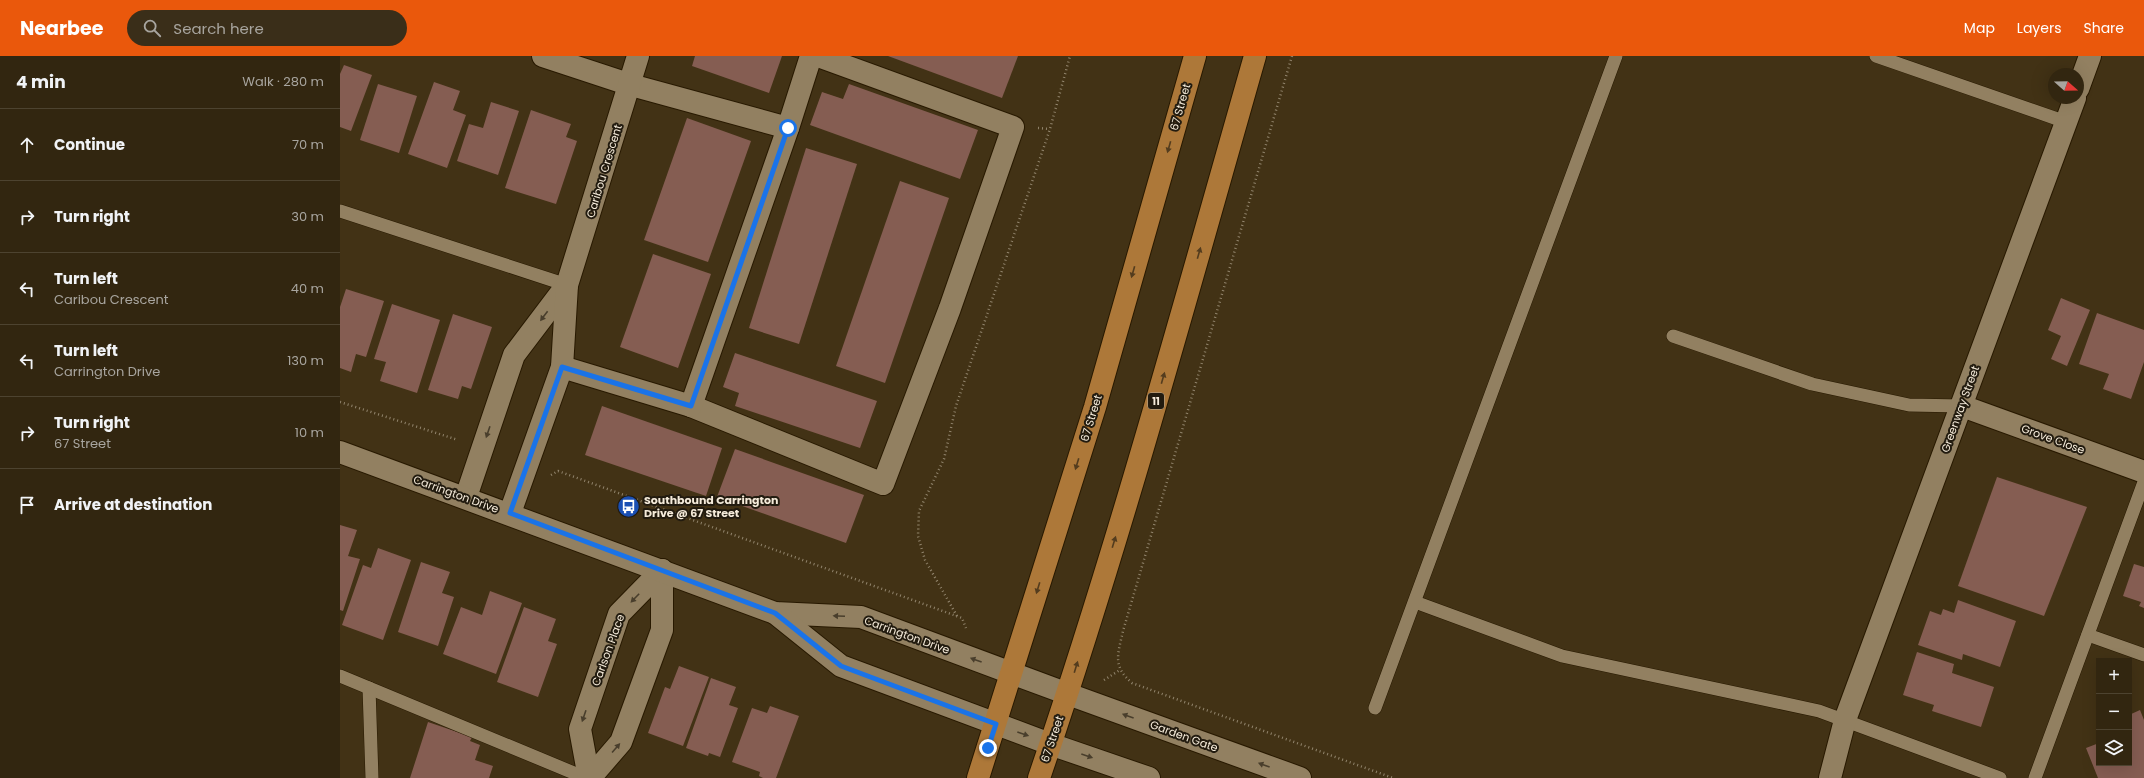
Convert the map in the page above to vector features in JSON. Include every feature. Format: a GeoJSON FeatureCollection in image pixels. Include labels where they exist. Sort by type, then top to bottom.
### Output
{"type":"FeatureCollection","features":[{"type":"Feature","properties":{"kind":"main road","name":"67 Street"},"geometry":{"type":"LineString","coordinates":[[978,778],[1095,407],[1195,56]]}},
{"type":"Feature","properties":{"kind":"main road","name":"67 Street"},"geometry":{"type":"LineString","coordinates":[[1039,778],[1068,694],[1150,424],[1255,56]]}},
{"type":"Feature","properties":{"kind":"street"},"geometry":{"type":"LineString","coordinates":[[543,56],[631,85],[788,128]]}},
{"type":"Feature","properties":{"kind":"street","name":"Caribou Crescent"},"geometry":{"type":"LineString","coordinates":[[510,513],[562,367],[567,285],[631,85],[638,56]]}},
{"type":"Feature","properties":{"kind":"street"},"geometry":{"type":"LineString","coordinates":[[691,406],[788,128],[811,56]]}},
{"type":"Feature","properties":{"kind":"street"},"geometry":{"type":"LineString","coordinates":[[562,367],[691,406],[883,484],[950,308],[1013,127],[818,56]]}},
{"type":"Feature","properties":{"kind":"street"},"geometry":{"type":"LineString","coordinates":[[2084,72],[2090,56]]}},
{"type":"Feature","properties":{"kind":"street","name":"Greenway Street"},"geometry":{"type":"LineString","coordinates":[[1830,778],[1845,720],[2073,104]]}},
{"type":"Feature","properties":{"kind":"street","name":"Caribou Crescent"},"geometry":{"type":"LineString","coordinates":[[466,498],[514,355],[567,285]]}},
{"type":"Feature","properties":{"kind":"street","name":"Grove Close"},"geometry":{"type":"LineString","coordinates":[[1962,406],[2144,472]]}},
{"type":"Feature","properties":{"kind":"street","name":"Carrington Drive"},"geometry":{"type":"LineString","coordinates":[[340,452],[510,513],[775,613],[841,666],[1050,744]]}},
{"type":"Feature","properties":{"kind":"street","name":"Carlson Place"},"geometry":{"type":"LineString","coordinates":[[590,778],[580,729],[619,614],[662,570]]}},
{"type":"Feature","properties":{"kind":"street","name":"Carlson Place"},"geometry":{"type":"LineString","coordinates":[[590,778],[621,742],[662,630],[662,570]]}},
{"type":"Feature","properties":{"kind":"street","name":"Carrington Drive"},"geometry":{"type":"LineString","coordinates":[[775,613],[861,617],[1068,694]]}},
{"type":"Feature","properties":{"kind":"street","name":"Garden Gate"},"geometry":{"type":"LineString","coordinates":[[1068,694],[1300,778]]}},
{"type":"Feature","properties":{"kind":"street","name":"Greenway Street"},"geometry":{"type":"LineString","coordinates":[[1816,778],[1845,720]]}},
{"type":"Feature","properties":{"kind":"street"},"geometry":{"type":"LineString","coordinates":[[1050,744],[1149,778]]}},
{"type":"Feature","properties":{"kind":"lane"},"geometry":{"type":"LineString","coordinates":[[1375,708],[1616,56]]}},
{"type":"Feature","properties":{"kind":"lane"},"geometry":{"type":"LineString","coordinates":[[1876,56],[2066,122]]}},
{"type":"Feature","properties":{"kind":"lane"},"geometry":{"type":"LineString","coordinates":[[340,211],[567,285]]}},
{"type":"Feature","properties":{"kind":"lane"},"geometry":{"type":"LineString","coordinates":[[1673,336],[1812,384],[1910,405],[1962,406]]}},
{"type":"Feature","properties":{"kind":"lane"},"geometry":{"type":"LineString","coordinates":[[2035,778],[2144,482]]}},
{"type":"Feature","properties":{"kind":"lane"},"geometry":{"type":"LineString","coordinates":[[1415,602],[1562,656],[1819,711],[2000,778]]}},
{"type":"Feature","properties":{"kind":"lane"},"geometry":{"type":"LineString","coordinates":[[2088,635],[2144,655]]}},
{"type":"Feature","properties":{"kind":"lane"},"geometry":{"type":"LineString","coordinates":[[340,676],[586,778]]}},
{"type":"Feature","properties":{"kind":"lane"},"geometry":{"type":"LineString","coordinates":[[369,688],[372,778]]}},
{"type":"Feature","properties":{"kind":"path"},"geometry":{"type":"LineString","coordinates":[[957,617],[925,560],[918,536],[919,511],[944,459],[956,406],[1050,129],[1070,56]]}},
{"type":"Feature","properties":{"kind":"path"},"geometry":{"type":"LineString","coordinates":[[1292,56],[1123,631],[1117,659],[1120,670],[1132,683],[1392,778]]}},
{"type":"Feature","properties":{"kind":"path"},"geometry":{"type":"LineString","coordinates":[[340,402],[457,439],[461,443]]}},
{"type":"Feature","properties":{"kind":"path"},"geometry":{"type":"LineString","coordinates":[[548,476],[558,471],[962,618],[965,626]]}},
{"type":"Feature","properties":{"kind":"path"},"geometry":{"type":"LineString","coordinates":[[1112,675],[1120,670]]}},
{"type":"Feature","properties":{"kind":"building"},"geometry":{"type":"Polygon","coordinates":[[[695,56],[782,56],[769,93],[692,66],[695,56]]]}},
{"type":"Feature","properties":{"kind":"building"},"geometry":{"type":"Polygon","coordinates":[[[888,56],[1018,56],[1002,98],[888,56]]]}},
{"type":"Feature","properties":{"kind":"building"},"geometry":{"type":"Polygon","coordinates":[[[344,65],[372,75],[351,131],[340,127],[340,74],[344,65]]]}},
{"type":"Feature","properties":{"kind":"building"},"geometry":{"type":"Polygon","coordinates":[[[434,82],[460,91],[453,110],[466,115],[447,168],[408,154],[434,82]]]}},
{"type":"Feature","properties":{"kind":"building"},"geometry":{"type":"Polygon","coordinates":[[[378,84],[417,96],[399,153],[360,140],[378,84]]]}},
{"type":"Feature","properties":{"kind":"building"},"geometry":{"type":"Polygon","coordinates":[[[849,84],[978,130],[960,179],[810,125],[822,92],[843,99],[849,84]]]}},
{"type":"Feature","properties":{"kind":"building"},"geometry":{"type":"Polygon","coordinates":[[[491,102],[519,111],[498,175],[457,161],[469,124],[483,128],[491,102]]]}},
{"type":"Feature","properties":{"kind":"building"},"geometry":{"type":"Polygon","coordinates":[[[531,110],[571,124],[566,137],[577,141],[556,204],[505,188],[531,110]]]}},
{"type":"Feature","properties":{"kind":"building"},"geometry":{"type":"Polygon","coordinates":[[[687,118],[751,141],[708,262],[644,240],[687,118]]]}},
{"type":"Feature","properties":{"kind":"building"},"geometry":{"type":"Polygon","coordinates":[[[806,148],[857,164],[799,344],[749,328],[806,148]]]}},
{"type":"Feature","properties":{"kind":"building"},"geometry":{"type":"Polygon","coordinates":[[[900,181],[949,198],[885,383],[836,366],[900,181]]]}},
{"type":"Feature","properties":{"kind":"building"},"geometry":{"type":"Polygon","coordinates":[[[653,254],[711,274],[678,368],[620,347],[653,254]]]}},
{"type":"Feature","properties":{"kind":"building"},"geometry":{"type":"Polygon","coordinates":[[[346,289],[384,301],[366,357],[356,354],[351,372],[340,368],[340,307],[346,289]]]}},
{"type":"Feature","properties":{"kind":"building"},"geometry":{"type":"Polygon","coordinates":[[[2061,298],[2090,310],[2067,366],[2051,359],[2061,336],[2048,330],[2061,298]]]}},
{"type":"Feature","properties":{"kind":"building"},"geometry":{"type":"Polygon","coordinates":[[[392,304],[440,320],[417,393],[380,381],[386,362],[374,359],[392,304]]]}},
{"type":"Feature","properties":{"kind":"building"},"geometry":{"type":"Polygon","coordinates":[[[2097,313],[2144,330],[2144,362],[2131,399],[2103,389],[2109,374],[2079,364],[2097,313]]]}},
{"type":"Feature","properties":{"kind":"building"},"geometry":{"type":"Polygon","coordinates":[[[453,314],[492,327],[471,389],[462,386],[458,399],[428,390],[453,314]]]}},
{"type":"Feature","properties":{"kind":"building"},"geometry":{"type":"Polygon","coordinates":[[[735,353],[877,401],[860,448],[735,406],[739,393],[723,387],[735,353]]]}},
{"type":"Feature","properties":{"kind":"building"},"geometry":{"type":"Polygon","coordinates":[[[602,406],[722,448],[706,496],[585,455],[602,406]]]}},
{"type":"Feature","properties":{"kind":"building"},"geometry":{"type":"Polygon","coordinates":[[[735,449],[864,495],[846,543],[717,497],[735,449]]]}},
{"type":"Feature","properties":{"kind":"building"},"geometry":{"type":"Polygon","coordinates":[[[1997,477],[2087,507],[2044,616],[1958,586],[1997,477]]]}},
{"type":"Feature","properties":{"kind":"building"},"geometry":{"type":"Polygon","coordinates":[[[340,525],[357,530],[348,556],[360,559],[343,611],[340,610],[340,525]]]}},
{"type":"Feature","properties":{"kind":"building"},"geometry":{"type":"Polygon","coordinates":[[[378,548],[411,560],[383,640],[342,625],[363,565],[371,568],[378,548]]]}},
{"type":"Feature","properties":{"kind":"building"},"geometry":{"type":"Polygon","coordinates":[[[421,562],[450,572],[442,593],[454,597],[438,646],[398,632],[421,562]]]}},
{"type":"Feature","properties":{"kind":"building"},"geometry":{"type":"Polygon","coordinates":[[[2134,564],[2144,567],[2144,608],[2139,606],[2141,602],[2123,596],[2134,564]]]}},
{"type":"Feature","properties":{"kind":"building"},"geometry":{"type":"Polygon","coordinates":[[[490,591],[522,603],[496,674],[443,654],[461,607],[482,615],[490,591]]]}},
{"type":"Feature","properties":{"kind":"building"},"geometry":{"type":"Polygon","coordinates":[[[1958,600],[2016,621],[2000,667],[1963,654],[1962,660],[1918,645],[1930,611],[1941,615],[1943,609],[1954,613],[1958,600]]]}},
{"type":"Feature","properties":{"kind":"building"},"geometry":{"type":"Polygon","coordinates":[[[524,607],[556,619],[548,641],[557,644],[538,697],[497,682],[524,607]]]}},
{"type":"Feature","properties":{"kind":"building"},"geometry":{"type":"Polygon","coordinates":[[[1917,652],[1954,664],[1952,673],[1994,687],[1981,727],[1932,711],[1934,705],[1903,695],[1917,652]]]}},
{"type":"Feature","properties":{"kind":"building"},"geometry":{"type":"Polygon","coordinates":[[[679,666],[709,677],[683,746],[648,733],[665,687],[670,689],[679,666]]]}},
{"type":"Feature","properties":{"kind":"building"},"geometry":{"type":"Polygon","coordinates":[[[711,678],[736,687],[729,705],[738,708],[720,757],[709,753],[708,756],[686,748],[711,678]]]}},
{"type":"Feature","properties":{"kind":"building"},"geometry":{"type":"Polygon","coordinates":[[[770,706],[799,716],[776,778],[763,778],[759,776],[760,772],[732,762],[752,708],[767,713],[770,706]]]}},
{"type":"Feature","properties":{"kind":"building"},"geometry":{"type":"Polygon","coordinates":[[[2140,710],[2144,720],[2144,778],[2098,778],[2086,748],[2096,744],[2096,766],[2132,766],[2132,714],[2140,710]]]}},
{"type":"Feature","properties":{"kind":"building"},"geometry":{"type":"Polygon","coordinates":[[[428,722],[472,737],[470,741],[480,745],[475,760],[493,766],[489,778],[410,778],[428,722]]]}},
{"type":"Feature","properties":{"kind":"place","name":"Southbound Carrington Drive @ 67 Street"},"geometry":{"type":"Point","coordinates":[629,506]}},
{"type":"Feature","properties":{"kind":"route"},"geometry":{"type":"LineString","coordinates":[[788,128],[691,406],[562,367],[510,513],[775,613],[841,666],[996,724],[988,748]]}}]}
